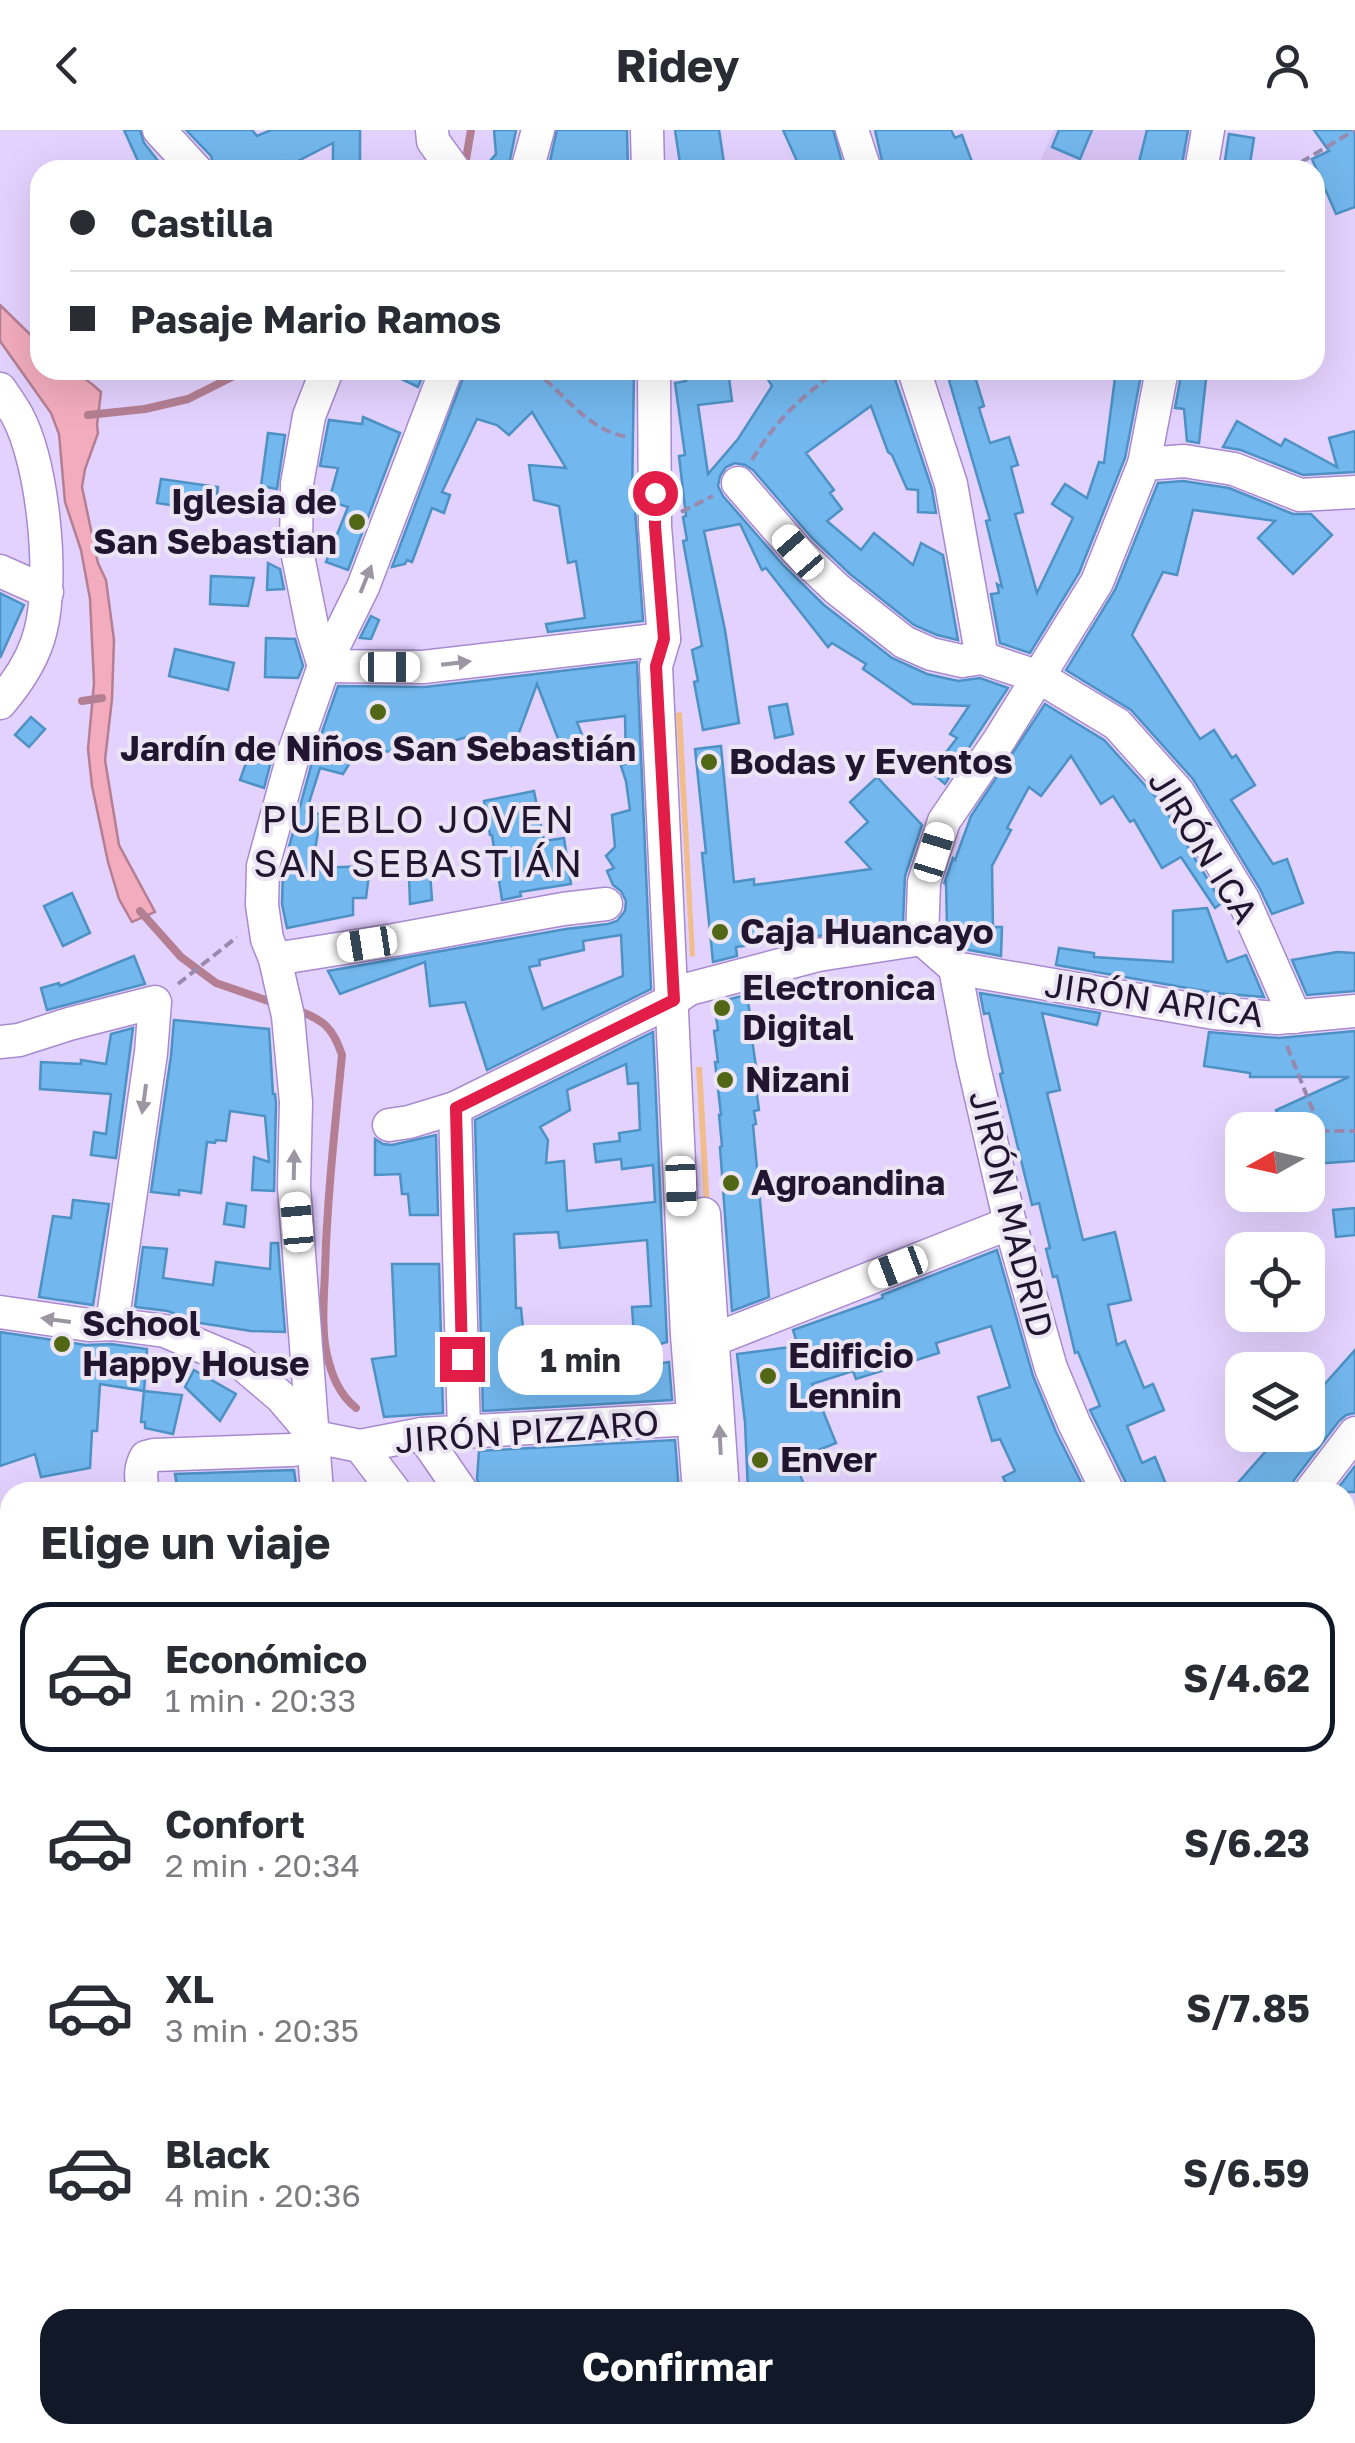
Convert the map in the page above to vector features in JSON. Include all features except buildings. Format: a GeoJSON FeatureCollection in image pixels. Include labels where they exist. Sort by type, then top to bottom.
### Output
{"type":"FeatureCollection","features":[{"type":"Feature","properties":{"kind":"street"},"geometry":{"type":"LineString","coordinates":[[159,130],[187,160]]}},
{"type":"Feature","properties":{"kind":"street"},"geometry":{"type":"LineString","coordinates":[[530,160],[538,130]]}},
{"type":"Feature","properties":{"kind":"street"},"geometry":{"type":"LineString","coordinates":[[647,130],[648,160]]}},
{"type":"Feature","properties":{"kind":"street"},"geometry":{"type":"LineString","coordinates":[[852,130],[862,160]]}},
{"type":"Feature","properties":{"kind":"street"},"geometry":{"type":"LineString","coordinates":[[1203,160],[1208,130]]}},
{"type":"Feature","properties":{"kind":"street"},"geometry":{"type":"LineString","coordinates":[[324,380],[309,416],[297,484],[296,546],[324,666]]}},
{"type":"Feature","properties":{"kind":"street"},"geometry":{"type":"LineString","coordinates":[[317,1482],[294,1187],[296,1102],[288,1016],[262,905],[263,866],[295,749],[324,666],[363,587],[442,380]]}},
{"type":"Feature","properties":{"kind":"street"},"geometry":{"type":"LineString","coordinates":[[654,380],[655,526],[664,639],[677,664],[681,994],[698,1482]]}},
{"type":"Feature","properties":{"kind":"street"},"geometry":{"type":"LineString","coordinates":[[917,380],[951,484],[982,658]]}},
{"type":"Feature","properties":{"kind":"street"},"geometry":{"type":"LineString","coordinates":[[922,939],[924,882],[944,820],[1000,739],[1096,582],[1144,464],[1160,380]]}},
{"type":"Feature","properties":{"kind":"street"},"geometry":{"type":"LineString","coordinates":[[0,389],[19,418],[37,474],[47,551],[47,592],[41,631],[19,680],[0,703]]}},
{"type":"Feature","properties":{"kind":"street"},"geometry":{"type":"LineString","coordinates":[[1144,464],[1184,461],[1234,469],[1300,495],[1355,492]]}},
{"type":"Feature","properties":{"kind":"street","name":"JIRÓN ICA"},"geometry":{"type":"LineString","coordinates":[[738,483],[798,552],[904,642],[931,654],[962,660],[982,658],[1038,677],[1116,724],[1178,792],[1243,899],[1286,1018]]}},
{"type":"Feature","properties":{"kind":"street"},"geometry":{"type":"LineString","coordinates":[[0,571],[47,592]]}},
{"type":"Feature","properties":{"kind":"street"},"geometry":{"type":"LineString","coordinates":[[324,666],[424,667],[664,639]]}},
{"type":"Feature","properties":{"kind":"street"},"geometry":{"type":"LineString","coordinates":[[275,958],[606,904]]}},
{"type":"Feature","properties":{"kind":"street"},"geometry":{"type":"LineString","coordinates":[[388,1125],[456,1108],[681,994],[818,955],[922,939]]}},
{"type":"Feature","properties":{"kind":"street"},"geometry":{"type":"LineString","coordinates":[[922,939],[955,968]]}},
{"type":"Feature","properties":{"kind":"street","name":"JIRÓN ARICA"},"geometry":{"type":"LineString","coordinates":[[955,968],[1214,1013],[1286,1018],[1355,1011]]}},
{"type":"Feature","properties":{"kind":"street","name":"JIRÓN MADRID"},"geometry":{"type":"LineString","coordinates":[[955,968],[1010,1223],[1051,1368],[1103,1482]]}},
{"type":"Feature","properties":{"kind":"street"},"geometry":{"type":"LineString","coordinates":[[681,994],[723,1482]]}},
{"type":"Feature","properties":{"kind":"street"},"geometry":{"type":"LineString","coordinates":[[0,1042],[19,1040],[163,996],[151,1053],[112,1324]]}},
{"type":"Feature","properties":{"kind":"street"},"geometry":{"type":"LineString","coordinates":[[456,1108],[464,1431]]}},
{"type":"Feature","properties":{"kind":"street"},"geometry":{"type":"LineString","coordinates":[[712,1340],[1010,1223]]}},
{"type":"Feature","properties":{"kind":"street"},"geometry":{"type":"LineString","coordinates":[[0,1312],[165,1331],[241,1362],[280,1397],[315,1442]]}},
{"type":"Feature","properties":{"kind":"street","name":"JIRÓN PIZZARO"},"geometry":{"type":"LineString","coordinates":[[360,1446],[422,1434],[693,1420]]}},
{"type":"Feature","properties":{"kind":"street"},"geometry":{"type":"LineString","coordinates":[[422,1434],[455,1482]]}},
{"type":"Feature","properties":{"kind":"street"},"geometry":{"type":"LineString","coordinates":[[1318,1482],[1355,1434]]}},
{"type":"Feature","properties":{"kind":"street"},"geometry":{"type":"LineString","coordinates":[[141,1482],[142,1464],[154,1455],[291,1450],[315,1442],[360,1446],[387,1482]]}},
{"type":"Feature","properties":{"kind":"path"},"geometry":{"type":"LineString","coordinates":[[1305,160],[1355,130]]}},
{"type":"Feature","properties":{"kind":"path"},"geometry":{"type":"LineString","coordinates":[[546,380],[577,412],[624,438],[655,427]]}},
{"type":"Feature","properties":{"kind":"path"},"geometry":{"type":"LineString","coordinates":[[655,526],[738,483],[770,430],[800,398],[824,380]]}},
{"type":"Feature","properties":{"kind":"path"},"geometry":{"type":"LineString","coordinates":[[163,996],[246,930]]}},
{"type":"Feature","properties":{"kind":"path"},"geometry":{"type":"LineString","coordinates":[[1286,1018],[1321,1130],[1355,1130]]}},
{"type":"Feature","properties":{"kind":"shaded area"},"geometry":{"type":"Polygon","coordinates":[[[1054,130],[1196,130],[1189,160],[1041,160],[1054,130]]]}},
{"type":"Feature","properties":{"kind":"shaded area"},"geometry":{"type":"Polygon","coordinates":[[[0,305],[30,334],[30,380],[86,380],[101,392],[98,433],[82,487],[98,563],[106,580],[114,640],[105,760],[119,845],[155,912],[132,922],[119,899],[108,862],[92,786],[88,749],[94,683],[90,599],[81,550],[65,502],[59,434],[51,413],[0,341],[0,305]]]}},
{"type":"Feature","properties":{"kind":"shaded area"},"geometry":{"type":"Polygon","coordinates":[[[680,712],[695,956],[693,957],[676,713],[680,712]]]}},
{"type":"Feature","properties":{"kind":"shaded area"},"geometry":{"type":"Polygon","coordinates":[[[696,1067],[702,1067],[719,1363],[713,1363],[696,1067]]]}},
{"type":"Feature","properties":{"kind":"waterway"},"geometry":{"type":"LineString","coordinates":[[466,160],[471,130]]}},
{"type":"Feature","properties":{"kind":"waterway"},"geometry":{"type":"LineString","coordinates":[[88,415],[145,409],[188,399],[226,380]]}},
{"type":"Feature","properties":{"kind":"waterway"},"geometry":{"type":"LineString","coordinates":[[82,701],[102,698]]}},
{"type":"Feature","properties":{"kind":"waterway"},"geometry":{"type":"LineString","coordinates":[[140,911],[181,957],[216,983],[274,1003]]}},
{"type":"Feature","properties":{"kind":"waterway"},"geometry":{"type":"LineString","coordinates":[[297,1010],[326,1026],[342,1055],[323,1324],[334,1377],[356,1408]]}},
{"type":"Feature","properties":{"kind":"place","name":"Iglesia de San Sebastian"},"geometry":{"type":"Point","coordinates":[357,522]}},
{"type":"Feature","properties":{"kind":"place","name":"Jardín de Niños San Sebastián"},"geometry":{"type":"Point","coordinates":[378,712]}},
{"type":"Feature","properties":{"kind":"place","name":"Bodas y Eventos"},"geometry":{"type":"Point","coordinates":[709,762]}},
{"type":"Feature","properties":{"kind":"place","name":"Caja Huancayo"},"geometry":{"type":"Point","coordinates":[720,932]}},
{"type":"Feature","properties":{"kind":"place","name":"Electronica Digital"},"geometry":{"type":"Point","coordinates":[722,1008]}},
{"type":"Feature","properties":{"kind":"place","name":"Nizani"},"geometry":{"type":"Point","coordinates":[725,1080]}},
{"type":"Feature","properties":{"kind":"place","name":"Agroandina"},"geometry":{"type":"Point","coordinates":[731,1183]}},
{"type":"Feature","properties":{"kind":"place","name":"School Happy House"},"geometry":{"type":"Point","coordinates":[62,1344]}},
{"type":"Feature","properties":{"kind":"place","name":"Edificio Lennin"},"geometry":{"type":"Point","coordinates":[768,1376]}},
{"type":"Feature","properties":{"kind":"place","name":"Enver"},"geometry":{"type":"Point","coordinates":[760,1460]}},
{"type":"Feature","properties":{"kind":"district","name":"PUEBLO JOVEN SAN SEBASTIÁN"},"geometry":{"type":"Point","coordinates":[419,842]}},
{"type":"Feature","properties":{"kind":"route"},"geometry":{"type":"LineString","coordinates":[[462,1359],[456,1108],[674,1000],[656,666],[664,639],[655,493]]}}]}
